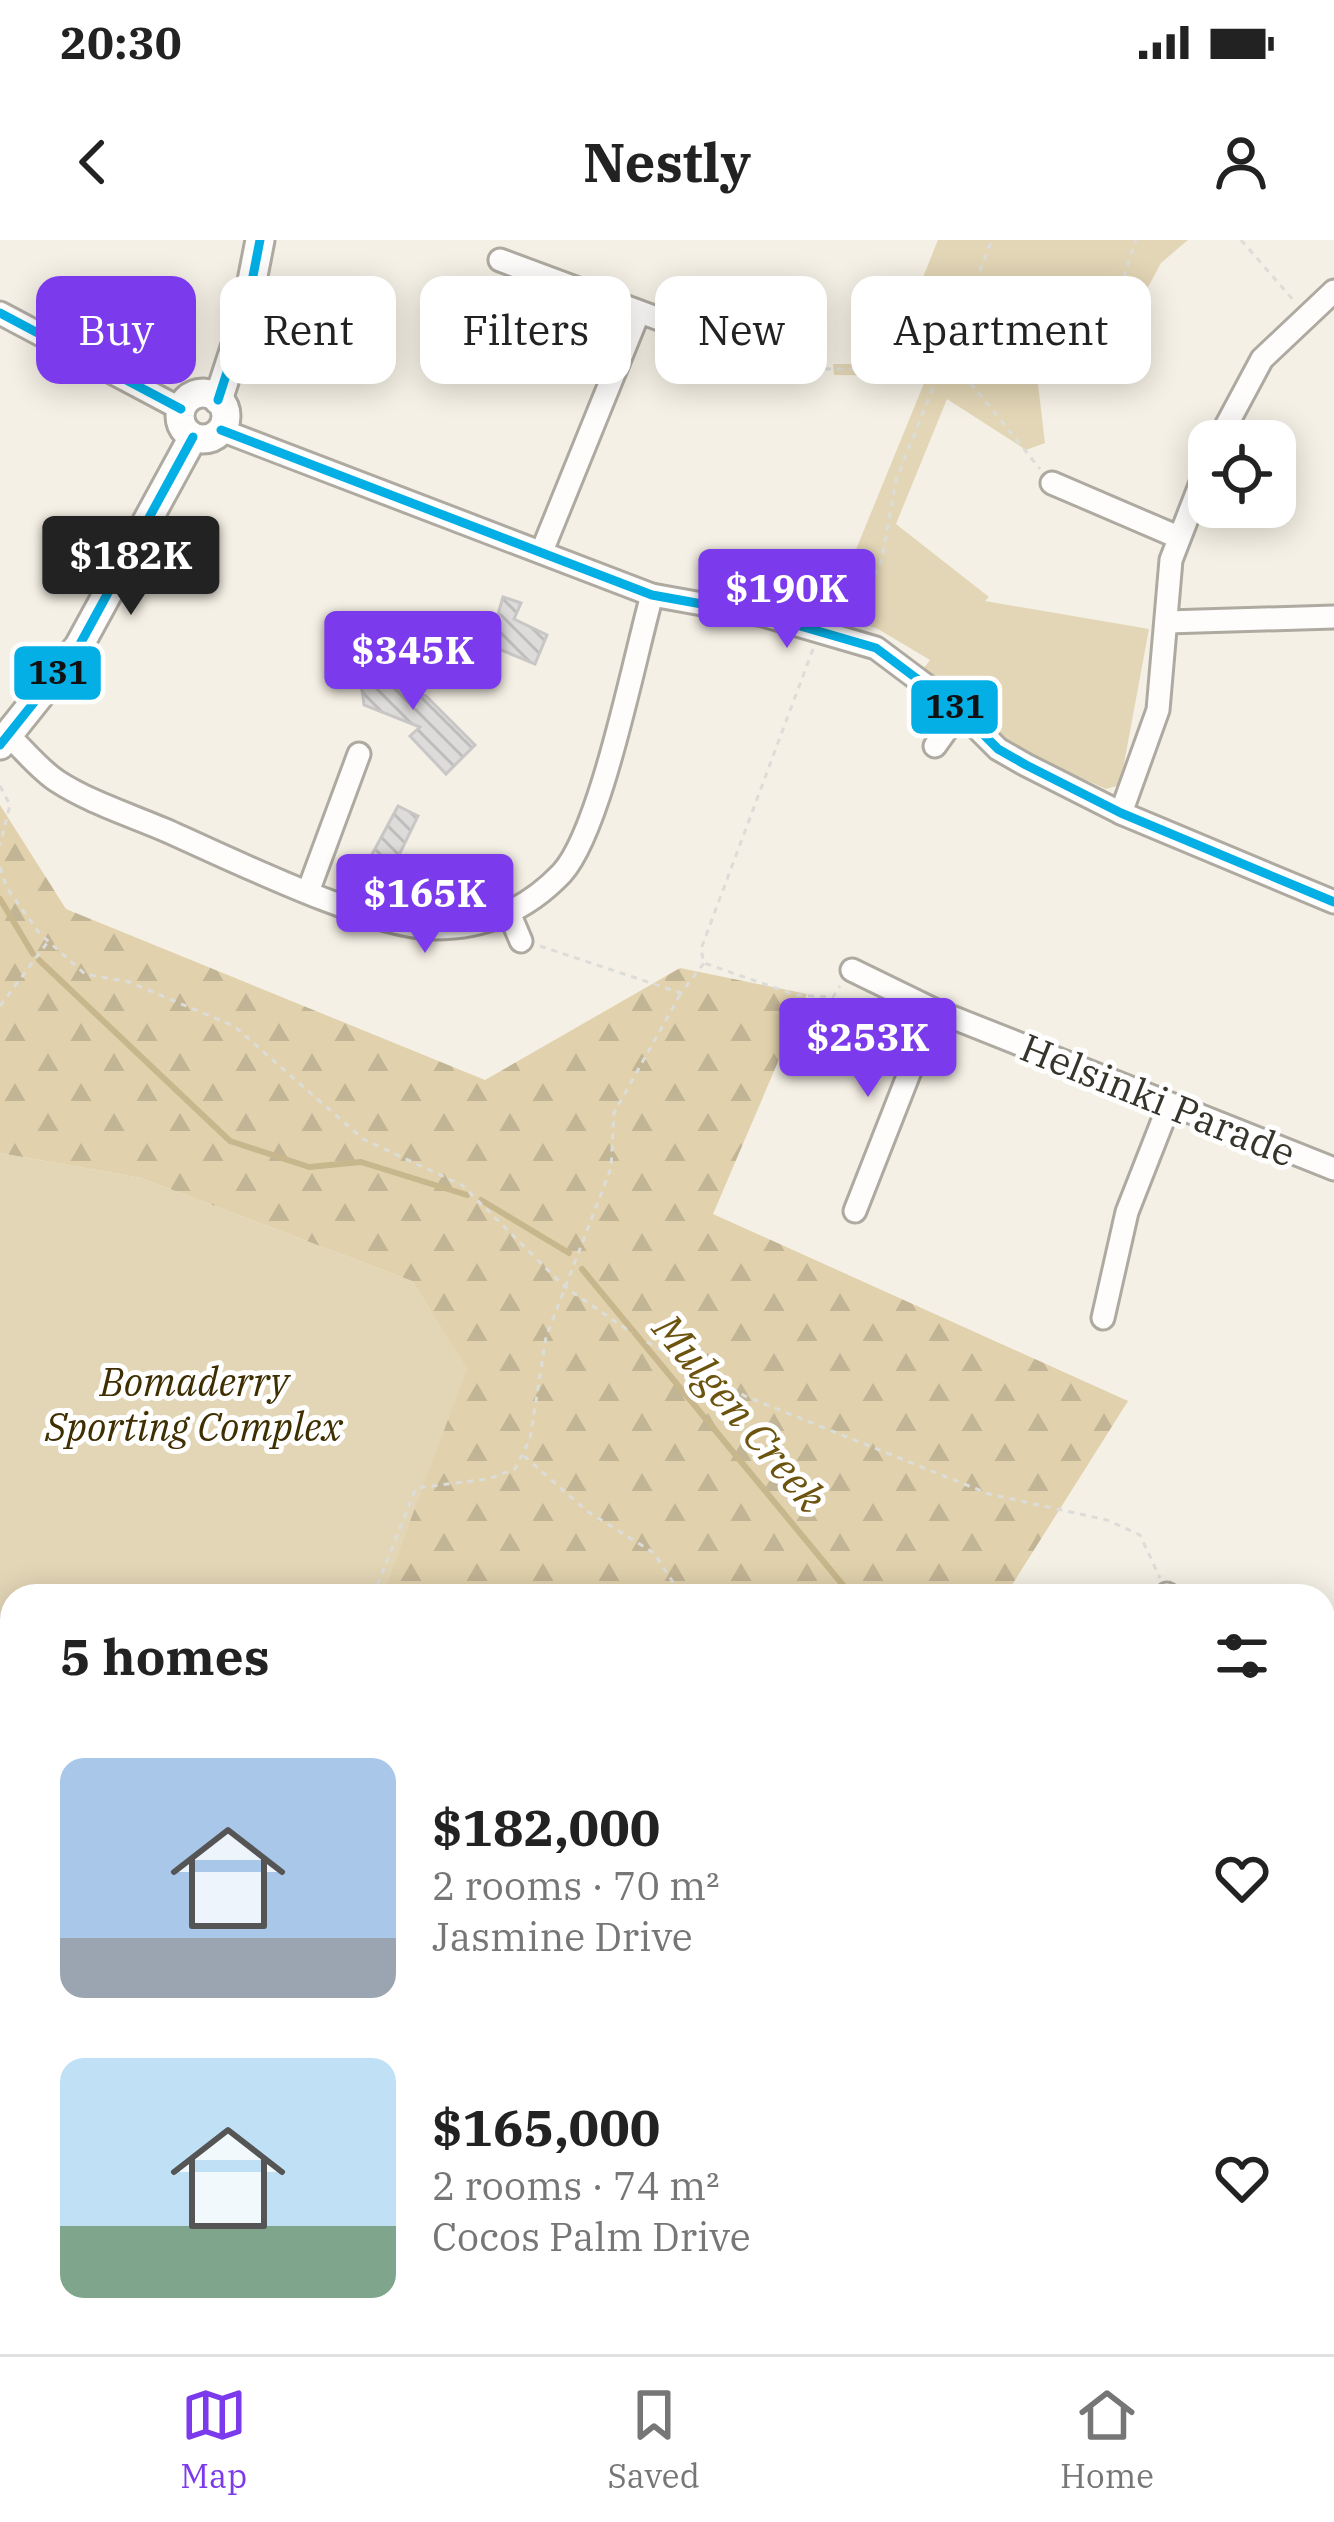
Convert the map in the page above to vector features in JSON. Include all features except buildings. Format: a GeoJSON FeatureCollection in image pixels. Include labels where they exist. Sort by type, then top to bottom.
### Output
{"type":"FeatureCollection","features":[{"type":"Feature","properties":{"kind":"street"},"geometry":{"type":"LineString","coordinates":[[181,409],[183,428],[193,437],[205,439],[221,430],[225,415],[218,400],[245,317],[260,240]]}},
{"type":"Feature","properties":{"kind":"street"},"geometry":{"type":"LineString","coordinates":[[500,260],[655,318]]}},
{"type":"Feature","properties":{"kind":"street"},"geometry":{"type":"LineString","coordinates":[[1229,420],[1262,358],[1334,291]]}},
{"type":"Feature","properties":{"kind":"street"},"geometry":{"type":"LineString","coordinates":[[542,550],[639,312]]}},
{"type":"Feature","properties":{"kind":"street"},"geometry":{"type":"LineString","coordinates":[[0,313],[181,409]]}},
{"type":"Feature","properties":{"kind":"street"},"geometry":{"type":"LineString","coordinates":[[181,409],[197,394],[218,400]]}},
{"type":"Feature","properties":{"kind":"street"},"geometry":{"type":"LineString","coordinates":[[221,430],[652,595],[820,629],[876,648],[960,711],[998,749],[1121,814],[1334,902]]}},
{"type":"Feature","properties":{"kind":"street"},"geometry":{"type":"LineString","coordinates":[[193,437],[79,646],[5,741],[56,780],[383,919],[429,928],[470,926],[510,915],[566,868],[588,829],[652,595]]}},
{"type":"Feature","properties":{"kind":"street"},"geometry":{"type":"LineString","coordinates":[[1052,483],[1178,537]]}},
{"type":"Feature","properties":{"kind":"street"},"geometry":{"type":"LineString","coordinates":[[1121,814],[1158,710],[1168,583],[1188,513]]}},
{"type":"Feature","properties":{"kind":"street"},"geometry":{"type":"LineString","coordinates":[[1167,622],[1334,617]]}},
{"type":"Feature","properties":{"kind":"street"},"geometry":{"type":"LineString","coordinates":[[934,746],[960,711]]}},
{"type":"Feature","properties":{"kind":"street"},"geometry":{"type":"LineString","coordinates":[[309,890],[359,754]]}},
{"type":"Feature","properties":{"kind":"street"},"geometry":{"type":"LineString","coordinates":[[510,915],[521,941]]}},
{"type":"Feature","properties":{"kind":"street","name":"Helsinki Parade"},"geometry":{"type":"LineString","coordinates":[[852,970],[934,1010],[1334,1169]]}},
{"type":"Feature","properties":{"kind":"street"},"geometry":{"type":"LineString","coordinates":[[856,1211],[934,1010]]}},
{"type":"Feature","properties":{"kind":"street"},"geometry":{"type":"LineString","coordinates":[[1103,1318],[1127,1211],[1169,1105]]}},
{"type":"Feature","properties":{"kind":"path"},"geometry":{"type":"LineString","coordinates":[[978,276],[992,240]]}},
{"type":"Feature","properties":{"kind":"path"},"geometry":{"type":"LineString","coordinates":[[1123,276],[1136,240]]}},
{"type":"Feature","properties":{"kind":"path"},"geometry":{"type":"LineString","coordinates":[[1241,240],[1305,314]]}},
{"type":"Feature","properties":{"kind":"path"},"geometry":{"type":"LineString","coordinates":[[846,638],[882,559],[896,480],[935,384]]}},
{"type":"Feature","properties":{"kind":"path"},"geometry":{"type":"LineString","coordinates":[[971,384],[1052,483]]}},
{"type":"Feature","properties":{"kind":"path"},"geometry":{"type":"LineString","coordinates":[[379,1584],[416,1488],[488,1479],[515,1469],[523,1454],[546,1336],[611,1168],[614,1114],[681,993],[704,963],[701,949],[820,629]]}},
{"type":"Feature","properties":{"kind":"path"},"geometry":{"type":"LineString","coordinates":[[0,786],[10,806],[0,845]]}},
{"type":"Feature","properties":{"kind":"path"},"geometry":{"type":"LineString","coordinates":[[0,867],[7,888],[48,941],[85,974],[129,982],[234,1026],[363,1139],[462,1185],[565,1287],[632,1333]]}},
{"type":"Feature","properties":{"kind":"path"},"geometry":{"type":"LineString","coordinates":[[0,1006],[48,941]]}},
{"type":"Feature","properties":{"kind":"path"},"geometry":{"type":"LineString","coordinates":[[521,941],[681,993]]}},
{"type":"Feature","properties":{"kind":"path"},"geometry":{"type":"LineString","coordinates":[[704,963],[814,998],[833,997],[852,970]]}},
{"type":"Feature","properties":{"kind":"path"},"geometry":{"type":"LineString","coordinates":[[647,1342],[745,1396],[989,1494],[1108,1520],[1140,1535],[1164,1584]]}},
{"type":"Feature","properties":{"kind":"path"},"geometry":{"type":"LineString","coordinates":[[523,1454],[587,1511],[654,1553],[674,1584]]}},
{"type":"Feature","properties":{"kind":"green space"},"geometry":{"type":"Polygon","coordinates":[[[938,240],[1188,240],[1161,263],[1151,282],[1151,276],[923,276],[938,240]]]}},
{"type":"Feature","properties":{"kind":"green space"},"geometry":{"type":"Polygon","coordinates":[[[833,364],[851,364],[851,375],[834,375],[833,364]]]}},
{"type":"Feature","properties":{"kind":"green space"},"geometry":{"type":"Polygon","coordinates":[[[924,384],[1038,384],[1045,443],[1026,450],[947,399],[896,524],[989,597],[985,601],[1149,629],[1120,785],[1106,789],[1004,744],[921,672],[930,660],[878,629],[830,613],[924,384]]]}},
{"type":"Feature","properties":{"kind":"green space"},"geometry":{"type":"Polygon","coordinates":[[[0,805],[66,909],[485,1080],[680,968],[807,994],[713,1214],[1128,1401],[1013,1584],[386,1584],[467,1369],[412,1281],[141,1178],[0,1153],[0,805]]]}},
{"type":"Feature","properties":{"kind":"green space","name":"Bomaderry Sporting Complex"},"geometry":{"type":"Polygon","coordinates":[[[0,1153],[141,1178],[412,1281],[468,1370],[387,1584],[0,1584],[0,1153]]]}},
{"type":"Feature","properties":{"kind":"waterway","name":"Mulgen Creek"},"geometry":{"type":"LineString","coordinates":[[0,899],[33,954]]}},
{"type":"Feature","properties":{"kind":"waterway","name":"Mulgen Creek"},"geometry":{"type":"LineString","coordinates":[[39,960],[230,1141],[309,1167],[361,1162],[467,1195]]}},
{"type":"Feature","properties":{"kind":"waterway","name":"Mulgen Creek"},"geometry":{"type":"LineString","coordinates":[[481,1200],[569,1253]]}},
{"type":"Feature","properties":{"kind":"waterway","name":"Mulgen Creek"},"geometry":{"type":"LineString","coordinates":[[582,1269],[842,1584]]}},
{"type":"Feature","properties":{"kind":"transit line","name":"131"},"geometry":{"type":"LineString","coordinates":[[218,400],[245,317],[260,240]]}},
{"type":"Feature","properties":{"kind":"transit line","name":"131"},"geometry":{"type":"LineString","coordinates":[[0,313],[181,409]]}},
{"type":"Feature","properties":{"kind":"transit line","name":"131"},"geometry":{"type":"LineString","coordinates":[[221,430],[652,595],[763,615],[876,648],[960,711],[998,749],[1026,765],[1121,813],[1334,902]]}},
{"type":"Feature","properties":{"kind":"transit line","name":"131"},"geometry":{"type":"LineString","coordinates":[[0,745],[79,646],[193,437]]}}]}
